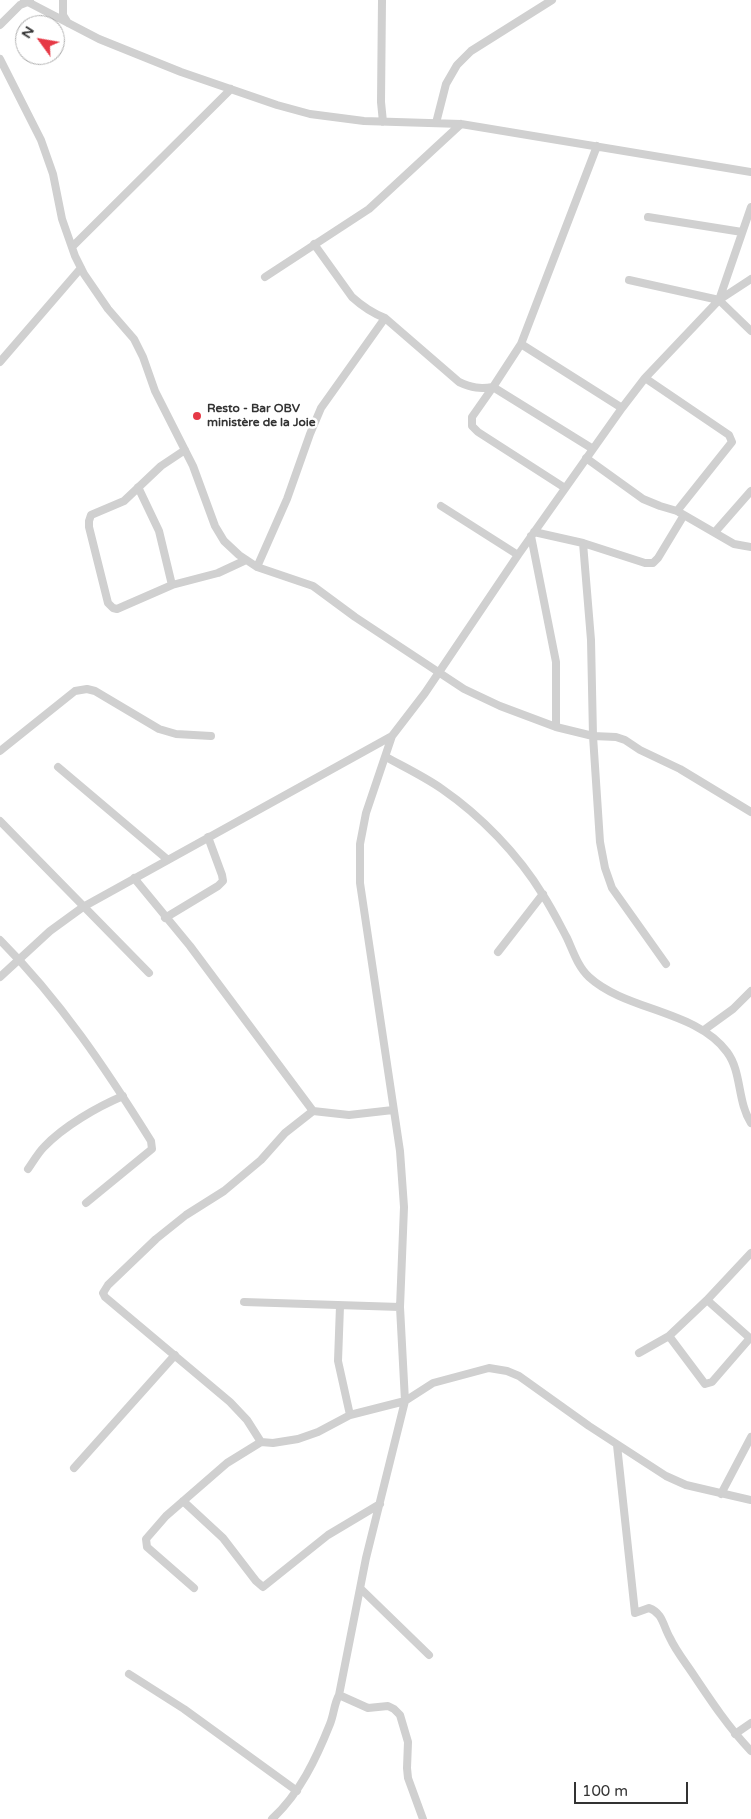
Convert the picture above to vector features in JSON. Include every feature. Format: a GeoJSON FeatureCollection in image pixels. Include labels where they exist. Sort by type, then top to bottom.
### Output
{"type":"FeatureCollection","features":[{"type":"Feature","properties":{"kind":"street"},"geometry":{"type":"LineString","coordinates":[[63,0],[63,15],[68,24]]}},
{"type":"Feature","properties":{"kind":"street"},"geometry":{"type":"LineString","coordinates":[[382,0],[382,122]]}},
{"type":"Feature","properties":{"kind":"street"},"geometry":{"type":"LineString","coordinates":[[436,123],[446,84],[457,65],[471,51],[552,0]]}},
{"type":"Feature","properties":{"kind":"street"},"geometry":{"type":"LineString","coordinates":[[0,25],[20,5],[28,1],[99,39],[172,69],[277,105],[310,114],[382,122],[461,124],[751,172]]}},
{"type":"Feature","properties":{"kind":"street"},"geometry":{"type":"LineString","coordinates":[[0,59],[41,140],[53,174],[62,219],[81,268],[108,309],[134,339],[143,356],[155,391],[193,466],[219,534],[224,541],[257,567],[313,586],[438,673],[473,694],[556,727],[593,736],[616,737],[625,740],[640,750],[680,768],[751,812]]}},
{"type":"Feature","properties":{"kind":"street"},"geometry":{"type":"LineString","coordinates":[[72,247],[231,89]]}},
{"type":"Feature","properties":{"kind":"street"},"geometry":{"type":"LineString","coordinates":[[265,277],[369,209],[461,124]]}},
{"type":"Feature","properties":{"kind":"street"},"geometry":{"type":"LineString","coordinates":[[565,488],[478,432],[472,426],[472,417],[521,344],[597,146]]}},
{"type":"Feature","properties":{"kind":"street"},"geometry":{"type":"LineString","coordinates":[[719,300],[751,207]]}},
{"type":"Feature","properties":{"kind":"street"},"geometry":{"type":"LineString","coordinates":[[648,217],[742,232]]}},
{"type":"Feature","properties":{"kind":"street"},"geometry":{"type":"LineString","coordinates":[[314,244],[352,297],[370,312],[385,318],[460,382],[469,387],[479,389],[493,387],[593,449]]}},
{"type":"Feature","properties":{"kind":"street"},"geometry":{"type":"LineString","coordinates":[[0,362],[81,268]]}},
{"type":"Feature","properties":{"kind":"street"},"geometry":{"type":"LineString","coordinates":[[272,1819],[284,1808],[310,1770],[323,1743],[339,1694],[366,1558],[405,1401],[400,1307],[404,1207],[400,1151],[360,883],[360,844],[366,813],[392,736],[425,693],[532,534],[622,408],[645,378],[719,300],[751,279]]}},
{"type":"Feature","properties":{"kind":"street"},"geometry":{"type":"LineString","coordinates":[[629,280],[719,300],[751,331]]}},
{"type":"Feature","properties":{"kind":"street"},"geometry":{"type":"LineString","coordinates":[[257,567],[287,499],[321,408],[385,318]]}},
{"type":"Feature","properties":{"kind":"street"},"geometry":{"type":"LineString","coordinates":[[521,344],[622,408]]}},
{"type":"Feature","properties":{"kind":"street"},"geometry":{"type":"LineString","coordinates":[[532,534],[583,543],[644,563],[653,563],[658,558],[680,513],[732,442],[729,435],[645,378]]}},
{"type":"Feature","properties":{"kind":"street"},"geometry":{"type":"LineString","coordinates":[[185,450],[161,466],[124,501],[91,515],[88,527],[108,603],[117,609],[172,585],[218,573],[246,560]]}},
{"type":"Feature","properties":{"kind":"street"},"geometry":{"type":"LineString","coordinates":[[586,458],[643,499],[680,513],[734,544],[751,547]]}},
{"type":"Feature","properties":{"kind":"street"},"geometry":{"type":"LineString","coordinates":[[138,487],[159,531],[172,585]]}},
{"type":"Feature","properties":{"kind":"street"},"geometry":{"type":"LineString","coordinates":[[715,532],[751,491]]}},
{"type":"Feature","properties":{"kind":"street"},"geometry":{"type":"LineString","coordinates":[[442,506],[518,555]]}},
{"type":"Feature","properties":{"kind":"street"},"geometry":{"type":"LineString","coordinates":[[532,534],[556,662],[556,727]]}},
{"type":"Feature","properties":{"kind":"street"},"geometry":{"type":"LineString","coordinates":[[583,543],[600,842],[605,868],[612,888],[666,964]]}},
{"type":"Feature","properties":{"kind":"street"},"geometry":{"type":"LineString","coordinates":[[0,751],[74,691],[87,689],[96,691],[159,730],[167,733],[211,736]]}},
{"type":"Feature","properties":{"kind":"street"},"geometry":{"type":"LineString","coordinates":[[0,977],[50,931],[83,906],[392,736]]}},
{"type":"Feature","properties":{"kind":"street"},"geometry":{"type":"LineString","coordinates":[[386,757],[442,788],[498,837],[524,866],[543,894],[579,965],[589,977],[607,990],[704,1030],[721,1044],[734,1066],[743,1105],[751,1123]]}},
{"type":"Feature","properties":{"kind":"street"},"geometry":{"type":"LineString","coordinates":[[58,767],[168,860]]}},
{"type":"Feature","properties":{"kind":"street"},"geometry":{"type":"LineString","coordinates":[[0,821],[149,974]]}},
{"type":"Feature","properties":{"kind":"street"},"geometry":{"type":"LineString","coordinates":[[165,918],[218,886],[223,881],[208,837]]}},
{"type":"Feature","properties":{"kind":"street"},"geometry":{"type":"LineString","coordinates":[[134,878],[190,946],[313,1111]]}},
{"type":"Feature","properties":{"kind":"street"},"geometry":{"type":"LineString","coordinates":[[498,952],[543,894]]}},
{"type":"Feature","properties":{"kind":"street"},"geometry":{"type":"LineString","coordinates":[[0,940],[60,1006],[123,1096],[151,1141],[152,1149],[86,1203]]}},
{"type":"Feature","properties":{"kind":"street"},"geometry":{"type":"LineString","coordinates":[[704,1030],[733,1009],[751,991]]}},
{"type":"Feature","properties":{"kind":"street"},"geometry":{"type":"LineString","coordinates":[[28,1169],[43,1147],[66,1128],[109,1102],[123,1096]]}},
{"type":"Feature","properties":{"kind":"street"},"geometry":{"type":"LineString","coordinates":[[261,1442],[247,1420],[230,1402],[105,1297],[103,1293],[108,1285],[156,1239],[186,1214],[224,1190],[261,1160],[285,1134],[313,1111],[349,1115],[393,1110]]}},
{"type":"Feature","properties":{"kind":"street"},"geometry":{"type":"LineString","coordinates":[[639,1353],[669,1336],[707,1300],[751,1253]]}},
{"type":"Feature","properties":{"kind":"street"},"geometry":{"type":"LineString","coordinates":[[669,1336],[704,1384],[712,1382],[751,1338],[707,1300]]}},
{"type":"Feature","properties":{"kind":"street"},"geometry":{"type":"LineString","coordinates":[[244,1302],[400,1307]]}},
{"type":"Feature","properties":{"kind":"street"},"geometry":{"type":"LineString","coordinates":[[340,1306],[338,1362],[350,1415]]}},
{"type":"Feature","properties":{"kind":"street"},"geometry":{"type":"LineString","coordinates":[[74,1468],[175,1356]]}},
{"type":"Feature","properties":{"kind":"street"},"geometry":{"type":"LineString","coordinates":[[194,1588],[147,1547],[146,1540],[166,1516],[226,1463],[261,1442],[273,1443],[298,1439],[318,1432],[350,1415],[405,1401],[433,1383],[489,1368],[507,1371],[519,1376],[617,1445],[678,1482],[751,1500]]}},
{"type":"Feature","properties":{"kind":"street"},"geometry":{"type":"LineString","coordinates":[[721,1494],[751,1436]]}},
{"type":"Feature","properties":{"kind":"street"},"geometry":{"type":"LineString","coordinates":[[617,1445],[635,1613],[649,1608],[656,1610],[677,1650],[735,1734],[751,1751]]}},
{"type":"Feature","properties":{"kind":"street"},"geometry":{"type":"LineString","coordinates":[[183,1501],[223,1538],[256,1581],[263,1587],[328,1535],[380,1504]]}},
{"type":"Feature","properties":{"kind":"street"},"geometry":{"type":"LineString","coordinates":[[361,1589],[429,1655]]}},
{"type":"Feature","properties":{"kind":"street"},"geometry":{"type":"LineString","coordinates":[[129,1674],[184,1709],[297,1791]]}},
{"type":"Feature","properties":{"kind":"street"},"geometry":{"type":"LineString","coordinates":[[339,1694],[368,1708],[388,1706],[394,1708],[400,1715],[408,1742],[406,1768],[408,1778],[423,1819]]}},
{"type":"Feature","properties":{"kind":"street"},"geometry":{"type":"LineString","coordinates":[[735,1734],[751,1723]]}},
{"type":"Feature","properties":{"kind":"place","name":"Resto - Bar OBV ministère de la Joie"},"geometry":{"type":"Point","coordinates":[197,416]}}]}
